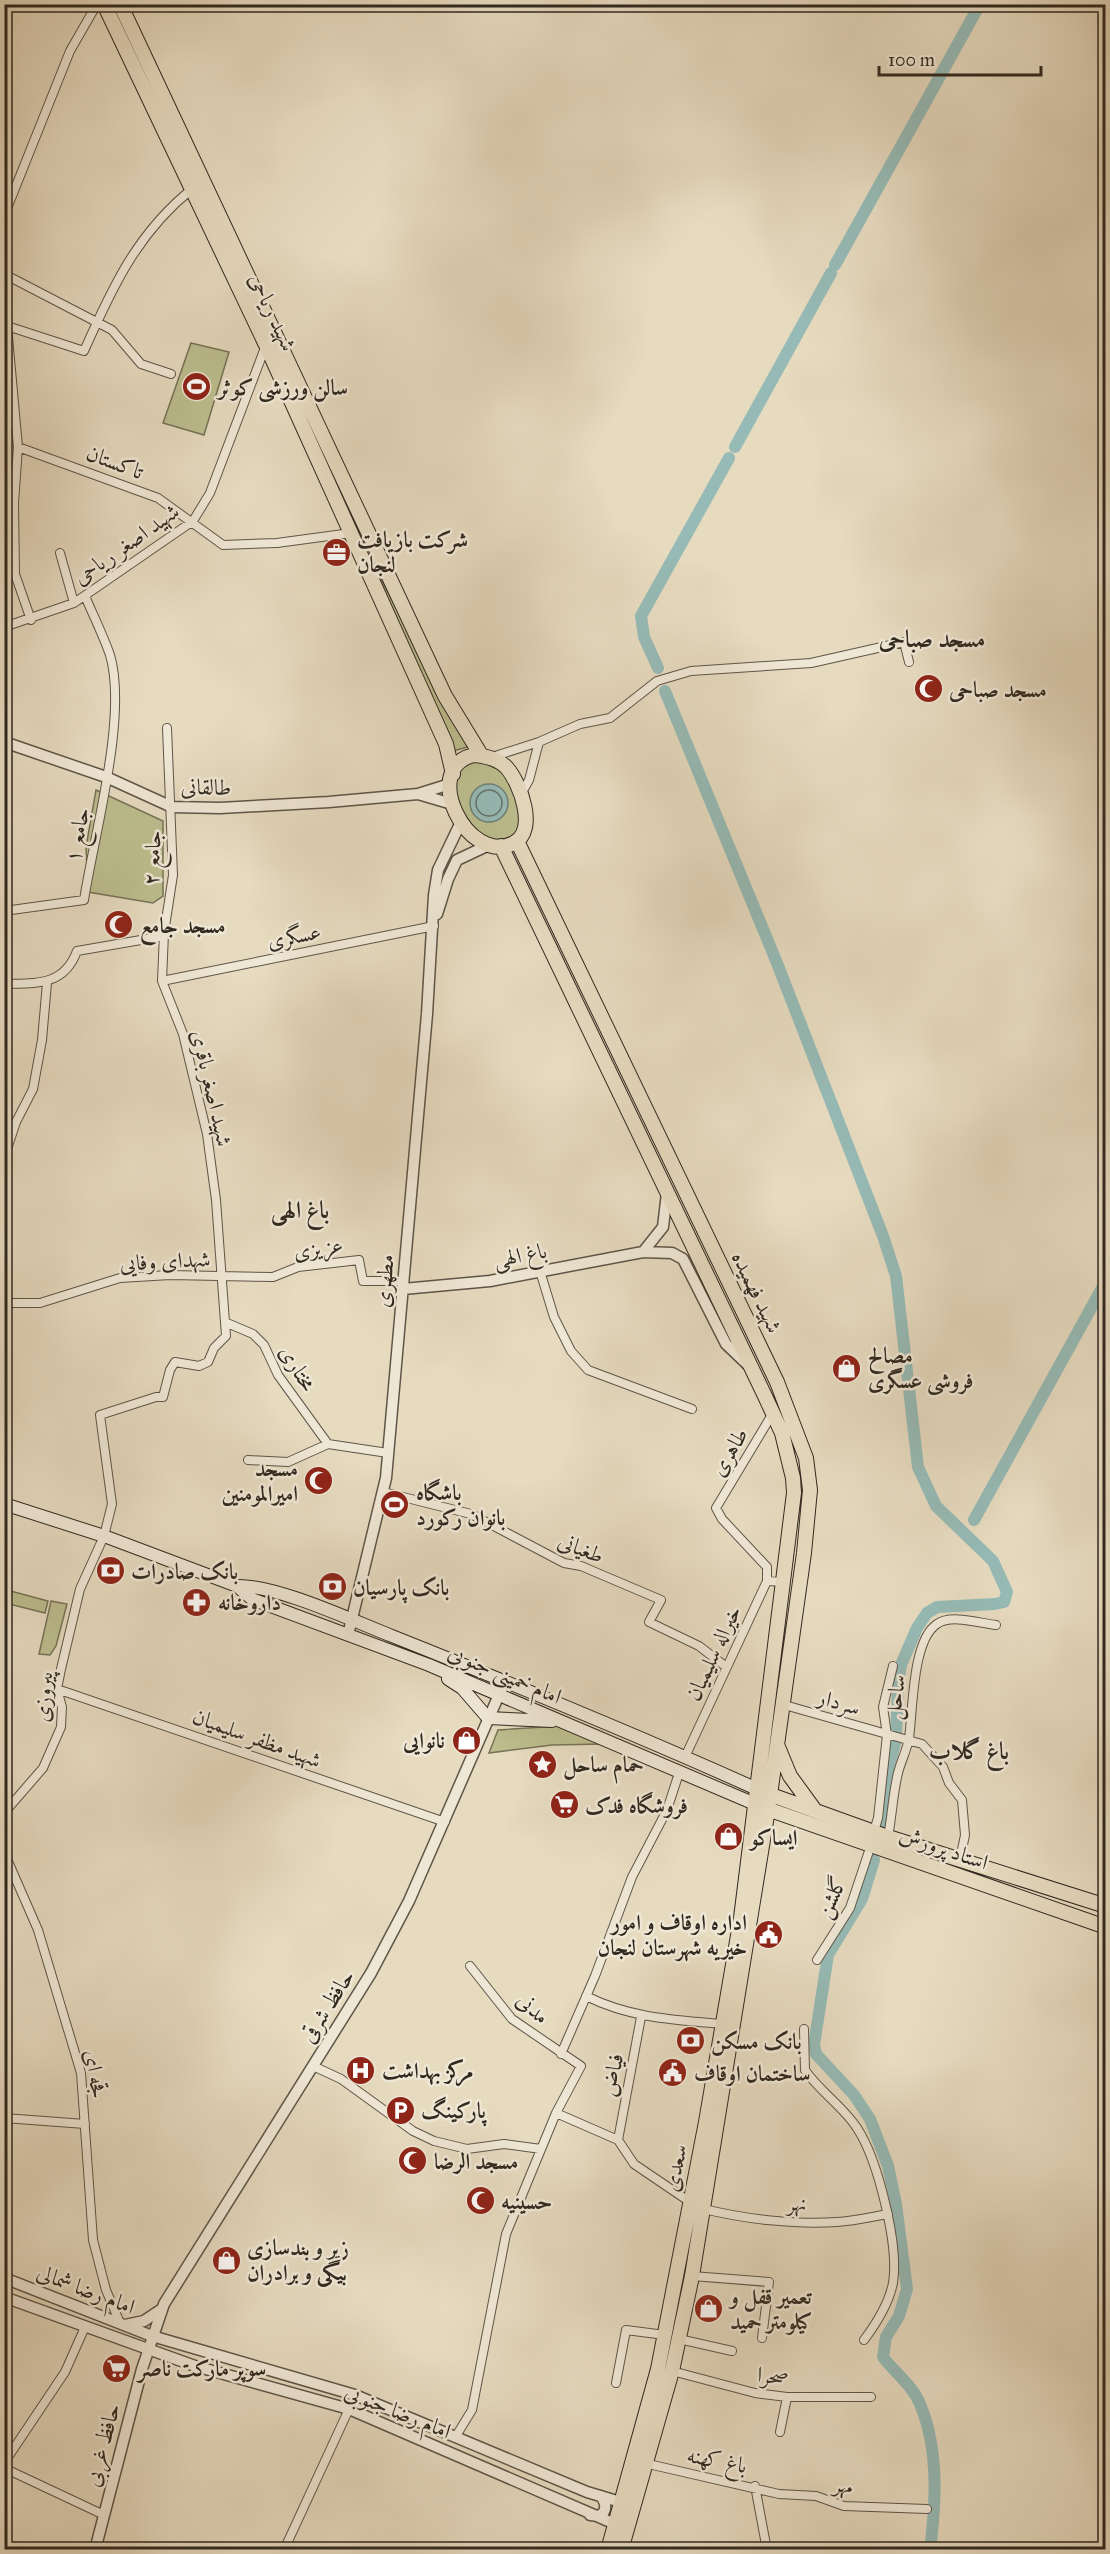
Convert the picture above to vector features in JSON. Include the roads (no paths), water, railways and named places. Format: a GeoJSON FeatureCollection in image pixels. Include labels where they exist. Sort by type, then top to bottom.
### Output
{"type":"FeatureCollection","features":[{"type":"Feature","properties":{"kind":"main road","name":"شهید ریاحی"},"geometry":{"type":"LineString","coordinates":[[104,4],[266,345],[446,744],[452,778]]}},
{"type":"Feature","properties":{"kind":"main road","name":"شهید ریاحی"},"geometry":{"type":"LineString","coordinates":[[120,4],[445,696],[486,757]]}},
{"type":"Feature","properties":{"kind":"main road"},"geometry":{"type":"LineString","coordinates":[[486,757],[506,766],[521,794],[526,810],[524,830],[517,841],[496,845],[475,836],[460,824],[452,804],[452,778],[462,759],[486,757]]}},
{"type":"Feature","properties":{"kind":"main road","name":"شهید فهمیده"},"geometry":{"type":"LineString","coordinates":[[517,841],[777,1382],[806,1458],[810,1490],[804,1553],[777,1743],[764,1792]]}},
{"type":"Feature","properties":{"kind":"main road","name":"شهید فهمیده"},"geometry":{"type":"LineString","coordinates":[[496,845],[782,1432],[794,1478],[764,1792]]}},
{"type":"Feature","properties":{"kind":"main road"},"geometry":{"type":"LineString","coordinates":[[4,1504],[24,1511]]}},
{"type":"Feature","properties":{"kind":"main road"},"geometry":{"type":"LineString","coordinates":[[4,1510],[24,1511]]}},
{"type":"Feature","properties":{"kind":"main road","name":"امام خمینی جنوبی"},"geometry":{"type":"LineString","coordinates":[[24,1511],[104,1536],[237,1586],[252,1599],[429,1665],[680,1770],[762,1807]]}},
{"type":"Feature","properties":{"kind":"main road","name":"امام خمینی جنوبی"},"geometry":{"type":"LineString","coordinates":[[237,1586],[257,1586],[352,1620],[505,1681],[764,1792]]}},
{"type":"Feature","properties":{"kind":"main road"},"geometry":{"type":"LineString","coordinates":[[429,1665],[462,1688],[488,1718],[562,1721]]}},
{"type":"Feature","properties":{"kind":"main road"},"geometry":{"type":"LineString","coordinates":[[777,1743],[790,1776],[814,1809]]}},
{"type":"Feature","properties":{"kind":"main road","name":"سعدی"},"geometry":{"type":"LineString","coordinates":[[627,2504],[644,2463],[672,2371],[692,2276],[704,2209],[728,2026],[764,1792]]}},
{"type":"Feature","properties":{"kind":"main road","name":"استاد پرورش"},"geometry":{"type":"LineString","coordinates":[[764,1792],[814,1809],[873,1838],[888,1837],[1106,1906]]}},
{"type":"Feature","properties":{"kind":"main road","name":"استاد پرورش"},"geometry":{"type":"LineString","coordinates":[[762,1807],[873,1838],[1104,1923]]}},
{"type":"Feature","properties":{"kind":"main road","name":"سعدی"},"geometry":{"type":"LineString","coordinates":[[609,2550],[621,2527],[627,2504],[665,2335],[690,2202],[728,2026]]}},
{"type":"Feature","properties":{"kind":"main road"},"geometry":{"type":"LineString","coordinates":[[690,2202],[704,2209]]}},
{"type":"Feature","properties":{"kind":"main road","name":"سعدی"},"geometry":{"type":"LineString","coordinates":[[621,2527],[621,2550]]}},
{"type":"Feature","properties":{"kind":"street"},"geometry":{"type":"LineString","coordinates":[[4,216],[70,51],[97,4]]}},
{"type":"Feature","properties":{"kind":"street"},"geometry":{"type":"LineString","coordinates":[[31,620],[15,574],[14,503],[18,447],[6,326],[84,351],[140,241],[165,210],[192,189]]}},
{"type":"Feature","properties":{"kind":"street"},"geometry":{"type":"LineString","coordinates":[[4,274],[98,321],[112,330],[141,364],[171,374]]}},
{"type":"Feature","properties":{"kind":"street","name":"شهید اصغر ریاحی"},"geometry":{"type":"LineString","coordinates":[[4,627],[31,620],[74,603],[193,521],[210,492],[266,345]]}},
{"type":"Feature","properties":{"kind":"street","name":"تاکستان"},"geometry":{"type":"LineString","coordinates":[[18,447],[158,498],[193,521],[223,545],[277,543],[351,533]]}},
{"type":"Feature","properties":{"kind":"street"},"geometry":{"type":"LineString","coordinates":[[60,553],[74,603]]}},
{"type":"Feature","properties":{"kind":"street","name":"جامع ۱"},"geometry":{"type":"LineString","coordinates":[[4,911],[84,900],[112,749],[113,679],[110,656],[85,596]]}},
{"type":"Feature","properties":{"kind":"street"},"geometry":{"type":"LineString","coordinates":[[486,757],[539,742],[580,724],[610,718],[657,681],[699,669],[812,663],[904,642],[909,662]]}},
{"type":"Feature","properties":{"kind":"street","name":"جامع ۲"},"geometry":{"type":"LineString","coordinates":[[166,910],[173,875],[167,728]]}},
{"type":"Feature","properties":{"kind":"street","name":"طالقانی"},"geometry":{"type":"LineString","coordinates":[[4,742],[106,777],[172,807],[220,808],[418,794]]}},
{"type":"Feature","properties":{"kind":"street"},"geometry":{"type":"LineString","coordinates":[[521,794],[529,780],[539,742]]}},
{"type":"Feature","properties":{"kind":"street"},"geometry":{"type":"LineString","coordinates":[[418,794],[452,778]]}},
{"type":"Feature","properties":{"kind":"street"},"geometry":{"type":"LineString","coordinates":[[418,794],[452,804]]}},
{"type":"Feature","properties":{"kind":"street"},"geometry":{"type":"LineString","coordinates":[[434,926],[434,895],[438,870],[460,824]]}},
{"type":"Feature","properties":{"kind":"street"},"geometry":{"type":"LineString","coordinates":[[434,926],[448,879],[457,860],[496,845]]}},
{"type":"Feature","properties":{"kind":"street","name":"شهید اصغر باقری"},"geometry":{"type":"LineString","coordinates":[[166,910],[162,981],[183,1034],[207,1134],[216,1200],[226,1323]]}},
{"type":"Feature","properties":{"kind":"street","name":"عسگری"},"geometry":{"type":"LineString","coordinates":[[162,981],[434,926]]}},
{"type":"Feature","properties":{"kind":"street","name":"مطهری"},"geometry":{"type":"LineString","coordinates":[[348,1635],[383,1492],[388,1453],[434,926]]}},
{"type":"Feature","properties":{"kind":"street"},"geometry":{"type":"LineString","coordinates":[[4,984],[47,982],[72,965],[77,951],[164,936]]}},
{"type":"Feature","properties":{"kind":"street"},"geometry":{"type":"LineString","coordinates":[[4,1158],[16,1122],[33,1089],[42,1040],[47,982]]}},
{"type":"Feature","properties":{"kind":"street"},"geometry":{"type":"LineString","coordinates":[[643,1252],[663,1227],[667,1193]]}},
{"type":"Feature","properties":{"kind":"street","name":"باغ الهی"},"geometry":{"type":"LineString","coordinates":[[403,1285],[455,1286],[643,1252],[672,1253],[683,1259],[726,1344],[752,1368]]}},
{"type":"Feature","properties":{"kind":"street","name":"عزیزی"},"geometry":{"type":"LineString","coordinates":[[222,1277],[273,1277],[298,1267],[359,1260],[363,1281],[403,1285]]}},
{"type":"Feature","properties":{"kind":"street"},"geometry":{"type":"LineString","coordinates":[[540,1271],[554,1317],[568,1345],[588,1370],[692,1409]]}},
{"type":"Feature","properties":{"kind":"street","name":"شهدای وفایی"},"geometry":{"type":"LineString","coordinates":[[4,1303],[40,1303],[120,1278],[170,1275],[222,1277]]}},
{"type":"Feature","properties":{"kind":"street","name":"مختاری"},"geometry":{"type":"LineString","coordinates":[[226,1323],[253,1334],[264,1345],[278,1375],[328,1444]]}},
{"type":"Feature","properties":{"kind":"street","name":"پیروزی"},"geometry":{"type":"LineString","coordinates":[[4,1813],[43,1768],[61,1727],[62,1707],[57,1689],[80,1589],[104,1536],[112,1504],[100,1415],[156,1397],[163,1397],[170,1370],[175,1362],[199,1366],[208,1362],[214,1348],[226,1336],[226,1323]]}},
{"type":"Feature","properties":{"kind":"street","name":"طاهری"},"geometry":{"type":"LineString","coordinates":[[767,1581],[767,1567],[722,1519],[716,1508],[773,1413]]}},
{"type":"Feature","properties":{"kind":"street"},"geometry":{"type":"LineString","coordinates":[[248,1460],[288,1462],[328,1444],[388,1453]]}},
{"type":"Feature","properties":{"kind":"street","name":"طغیانی"},"geometry":{"type":"LineString","coordinates":[[383,1492],[471,1514],[564,1563],[581,1566],[661,1600],[649,1622],[699,1647],[725,1666]]}},
{"type":"Feature","properties":{"kind":"street"},"geometry":{"type":"LineString","coordinates":[[767,1581],[784,1582]]}},
{"type":"Feature","properties":{"kind":"street","name":"خیراله سلیمیان"},"geometry":{"type":"LineString","coordinates":[[685,1757],[725,1666],[767,1581]]}},
{"type":"Feature","properties":{"kind":"street","name":"ساحل"},"geometry":{"type":"LineString","coordinates":[[888,1837],[897,1775],[909,1738],[910,1702],[918,1660],[934,1625],[945,1619],[996,1625]]}},
{"type":"Feature","properties":{"kind":"street","name":"گلشن"},"geometry":{"type":"LineString","coordinates":[[817,1960],[850,1908],[873,1838],[878,1818],[887,1734],[883,1707],[893,1666]]}},
{"type":"Feature","properties":{"kind":"street","name":"حافظ شرقی"},"geometry":{"type":"LineString","coordinates":[[147,2350],[163,2309],[371,1973],[409,1901],[505,1681]]}},
{"type":"Feature","properties":{"kind":"street","name":"شهید مظفر سلیمیان"},"geometry":{"type":"LineString","coordinates":[[57,1689],[445,1822]]}},
{"type":"Feature","properties":{"kind":"street","name":"سردار"},"geometry":{"type":"LineString","coordinates":[[781,1704],[909,1738]]}},
{"type":"Feature","properties":{"kind":"street"},"geometry":{"type":"LineString","coordinates":[[909,1738],[922,1744],[933,1754],[943,1767],[949,1783],[962,1800],[965,1835],[960,1859]]}},
{"type":"Feature","properties":{"kind":"street"},"geometry":{"type":"LineString","coordinates":[[561,2054],[632,1877],[667,1810],[680,1770]]}},
{"type":"Feature","properties":{"kind":"street","name":"قجه ای"},"geometry":{"type":"LineString","coordinates":[[4,1837],[7,1858],[38,1930],[81,2073],[93,2240],[106,2290],[123,2324]]}},
{"type":"Feature","properties":{"kind":"street","name":"مدنی"},"geometry":{"type":"LineString","coordinates":[[470,1966],[512,2019],[581,2066],[556,2113]]}},
{"type":"Feature","properties":{"kind":"street"},"geometry":{"type":"LineString","coordinates":[[586,1996],[611,2009],[641,2017],[728,2026]]}},
{"type":"Feature","properties":{"kind":"street","name":"فیاض"},"geometry":{"type":"LineString","coordinates":[[618,2140],[641,2017]]}},
{"type":"Feature","properties":{"kind":"street"},"geometry":{"type":"LineString","coordinates":[[804,2029],[805,2070],[857,2127],[871,2153],[888,2214],[893,2283],[878,2322],[864,2340]]}},
{"type":"Feature","properties":{"kind":"street"},"geometry":{"type":"LineString","coordinates":[[313,2066],[341,2079],[413,2131],[434,2141],[467,2149],[504,2144],[541,2149]]}},
{"type":"Feature","properties":{"kind":"street"},"geometry":{"type":"LineString","coordinates":[[456,2436],[471,2410],[506,2234],[556,2113],[618,2140],[634,2164],[690,2202]]}},
{"type":"Feature","properties":{"kind":"street"},"geometry":{"type":"LineString","coordinates":[[4,2118],[85,2124]]}},
{"type":"Feature","properties":{"kind":"street","name":"نهر"},"geometry":{"type":"LineString","coordinates":[[704,2209],[728,2215],[813,2222],[838,2222],[888,2214]]}},
{"type":"Feature","properties":{"kind":"street"},"geometry":{"type":"LineString","coordinates":[[692,2276],[769,2282],[762,2338]]}},
{"type":"Feature","properties":{"kind":"street","name":"امام رضا شمالی"},"geometry":{"type":"LineString","coordinates":[[4,2278],[153,2336]]}},
{"type":"Feature","properties":{"kind":"street","name":"امام رضا شمالی"},"geometry":{"type":"LineString","coordinates":[[4,2297],[147,2350]]}},
{"type":"Feature","properties":{"kind":"street"},"geometry":{"type":"LineString","coordinates":[[123,2324],[144,2321],[163,2309]]}},
{"type":"Feature","properties":{"kind":"street"},"geometry":{"type":"LineString","coordinates":[[4,2479],[6,2467],[65,2372],[86,2327]]}},
{"type":"Feature","properties":{"kind":"street"},"geometry":{"type":"LineString","coordinates":[[137,2330],[126,2342],[142,2369]]}},
{"type":"Feature","properties":{"kind":"street"},"geometry":{"type":"LineString","coordinates":[[616,2383],[626,2330],[665,2335]]}},
{"type":"Feature","properties":{"kind":"street","name":"امام رضا جنوبی"},"geometry":{"type":"LineString","coordinates":[[153,2336],[355,2395],[601,2496],[627,2504]]}},
{"type":"Feature","properties":{"kind":"street"},"geometry":{"type":"LineString","coordinates":[[679,2339],[732,2351]]}},
{"type":"Feature","properties":{"kind":"street","name":"امام رضا جنوبی"},"geometry":{"type":"LineString","coordinates":[[147,2350],[349,2409],[621,2527]]}},
{"type":"Feature","properties":{"kind":"street","name":"حافظ غربی"},"geometry":{"type":"LineString","coordinates":[[95,2550],[147,2350]]}},
{"type":"Feature","properties":{"kind":"street","name":"صحرا"},"geometry":{"type":"LineString","coordinates":[[672,2371],[755,2393],[787,2397],[871,2397]]}},
{"type":"Feature","properties":{"kind":"street"},"geometry":{"type":"LineString","coordinates":[[780,2432],[787,2397]]}},
{"type":"Feature","properties":{"kind":"street"},"geometry":{"type":"LineString","coordinates":[[284,2550],[349,2409]]}},
{"type":"Feature","properties":{"kind":"street","name":"باغ کهنه"},"geometry":{"type":"LineString","coordinates":[[644,2463],[755,2486],[767,2550]]}},
{"type":"Feature","properties":{"kind":"street"},"geometry":{"type":"LineString","coordinates":[[6,2467],[104,2515]]}},
{"type":"Feature","properties":{"kind":"street","name":"مهر"},"geometry":{"type":"LineString","coordinates":[[755,2486],[779,2494],[816,2496],[844,2506],[927,2510]]}},
{"type":"Feature","properties":{"kind":"street"},"geometry":{"type":"LineString","coordinates":[[590,2515],[599,2516],[604,2510],[605,2502],[601,2496]]}},
{"type":"Feature","properties":{"kind":"water"},"geometry":{"type":"Polygon","coordinates":[[[489,784],[502,790],[508,803],[502,816],[489,822],[476,816],[470,803],[476,790],[489,784]]]}},
{"type":"Feature","properties":{"kind":"waterway"},"geometry":{"type":"LineString","coordinates":[[835,265],[980,4]]}},
{"type":"Feature","properties":{"kind":"waterway"},"geometry":{"type":"LineString","coordinates":[[735,447],[831,273]]}},
{"type":"Feature","properties":{"kind":"waterway"},"geometry":{"type":"LineString","coordinates":[[658,668],[644,637],[641,616],[729,458]]}},
{"type":"Feature","properties":{"kind":"waterway"},"geometry":{"type":"LineString","coordinates":[[665,691],[777,963],[883,1236],[896,1276],[918,1467],[936,1506],[993,1561],[1007,1592],[1004,1602],[995,1604],[937,1607],[927,1613],[917,1628],[901,1665],[896,1739],[888,1771],[882,1830]]}},
{"type":"Feature","properties":{"kind":"waterway"},"geometry":{"type":"LineString","coordinates":[[974,1520],[1106,1281]]}},
{"type":"Feature","properties":{"kind":"waterway"},"geometry":{"type":"LineString","coordinates":[[874,1860],[862,1899],[828,1955],[814,2045],[816,2054],[854,2095],[870,2119],[888,2166],[896,2204],[907,2289],[899,2316],[886,2337],[883,2357],[913,2391],[926,2421],[934,2476],[934,2514],[930,2550]]}},
{"type":"Feature","properties":{"kind":"place","name":"سالن ورزشی کوثر"},"geometry":{"type":"Point","coordinates":[197,387]}},
{"type":"Feature","properties":{"kind":"place","name":"شرکت بازیافت لنجان"},"geometry":{"type":"Point","coordinates":[336,552]}},
{"type":"Feature","properties":{"kind":"place","name":"مسجد صباحی"},"geometry":{"type":"Point","coordinates":[928,689]}},
{"type":"Feature","properties":{"kind":"place","name":"مسجد جامع"},"geometry":{"type":"Point","coordinates":[119,925]}},
{"type":"Feature","properties":{"kind":"place","name":"مصالح فروشی عسگری"},"geometry":{"type":"Point","coordinates":[847,1368]}},
{"type":"Feature","properties":{"kind":"place","name":"مسجد امیرالمومنین"},"geometry":{"type":"Point","coordinates":[319,1481]}},
{"type":"Feature","properties":{"kind":"place","name":"باشگاه بانوان رکورد"},"geometry":{"type":"Point","coordinates":[395,1505]}},
{"type":"Feature","properties":{"kind":"place","name":"بانک صادرات"},"geometry":{"type":"Point","coordinates":[110,1571]}},
{"type":"Feature","properties":{"kind":"place","name":"بانک پارسیان"},"geometry":{"type":"Point","coordinates":[332,1587]}},
{"type":"Feature","properties":{"kind":"place","name":"داروخانه"},"geometry":{"type":"Point","coordinates":[197,1602]}},
{"type":"Feature","properties":{"kind":"place","name":"نانوایی"},"geometry":{"type":"Point","coordinates":[466,1740]}},
{"type":"Feature","properties":{"kind":"place","name":"حمام ساحل"},"geometry":{"type":"Point","coordinates":[542,1764]}},
{"type":"Feature","properties":{"kind":"place","name":"فروشگاه فدک"},"geometry":{"type":"Point","coordinates":[564,1805]}},
{"type":"Feature","properties":{"kind":"place","name":"ایساکو"},"geometry":{"type":"Point","coordinates":[729,1837]}},
{"type":"Feature","properties":{"kind":"place","name":"اداره اوقاف و امور خیریه شهرستان لنجان"},"geometry":{"type":"Point","coordinates":[768,1935]}},
{"type":"Feature","properties":{"kind":"place","name":"بانک مسکن"},"geometry":{"type":"Point","coordinates":[690,2041]}},
{"type":"Feature","properties":{"kind":"place","name":"مرکز بهداشت"},"geometry":{"type":"Point","coordinates":[361,2070]}},
{"type":"Feature","properties":{"kind":"place","name":"ساختمان اوقاف"},"geometry":{"type":"Point","coordinates":[673,2073]}},
{"type":"Feature","properties":{"kind":"place","name":"پارکینگ"},"geometry":{"type":"Point","coordinates":[400,2110]}},
{"type":"Feature","properties":{"kind":"place","name":"مسجد الرضا"},"geometry":{"type":"Point","coordinates":[413,2161]}},
{"type":"Feature","properties":{"kind":"place","name":"حسینیه"},"geometry":{"type":"Point","coordinates":[480,2201]}},
{"type":"Feature","properties":{"kind":"place","name":"زیر و بندسازی بیگی و برادران"},"geometry":{"type":"Point","coordinates":[226,2260]}},
{"type":"Feature","properties":{"kind":"place","name":"تعمیر قفل و کیلومتر حمید"},"geometry":{"type":"Point","coordinates":[709,2309]}},
{"type":"Feature","properties":{"kind":"place","name":"سوپر مارکت ناصر"},"geometry":{"type":"Point","coordinates":[117,2368]}},
{"type":"Feature","properties":{"kind":"district","name":"مسجد صباحی"},"geometry":{"type":"Point","coordinates":[932,639]}},
{"type":"Feature","properties":{"kind":"district","name":"باغ الهی"},"geometry":{"type":"Point","coordinates":[300,1210]}},
{"type":"Feature","properties":{"kind":"district","name":"باغ گلاب"},"geometry":{"type":"Point","coordinates":[969,1751]}}]}
